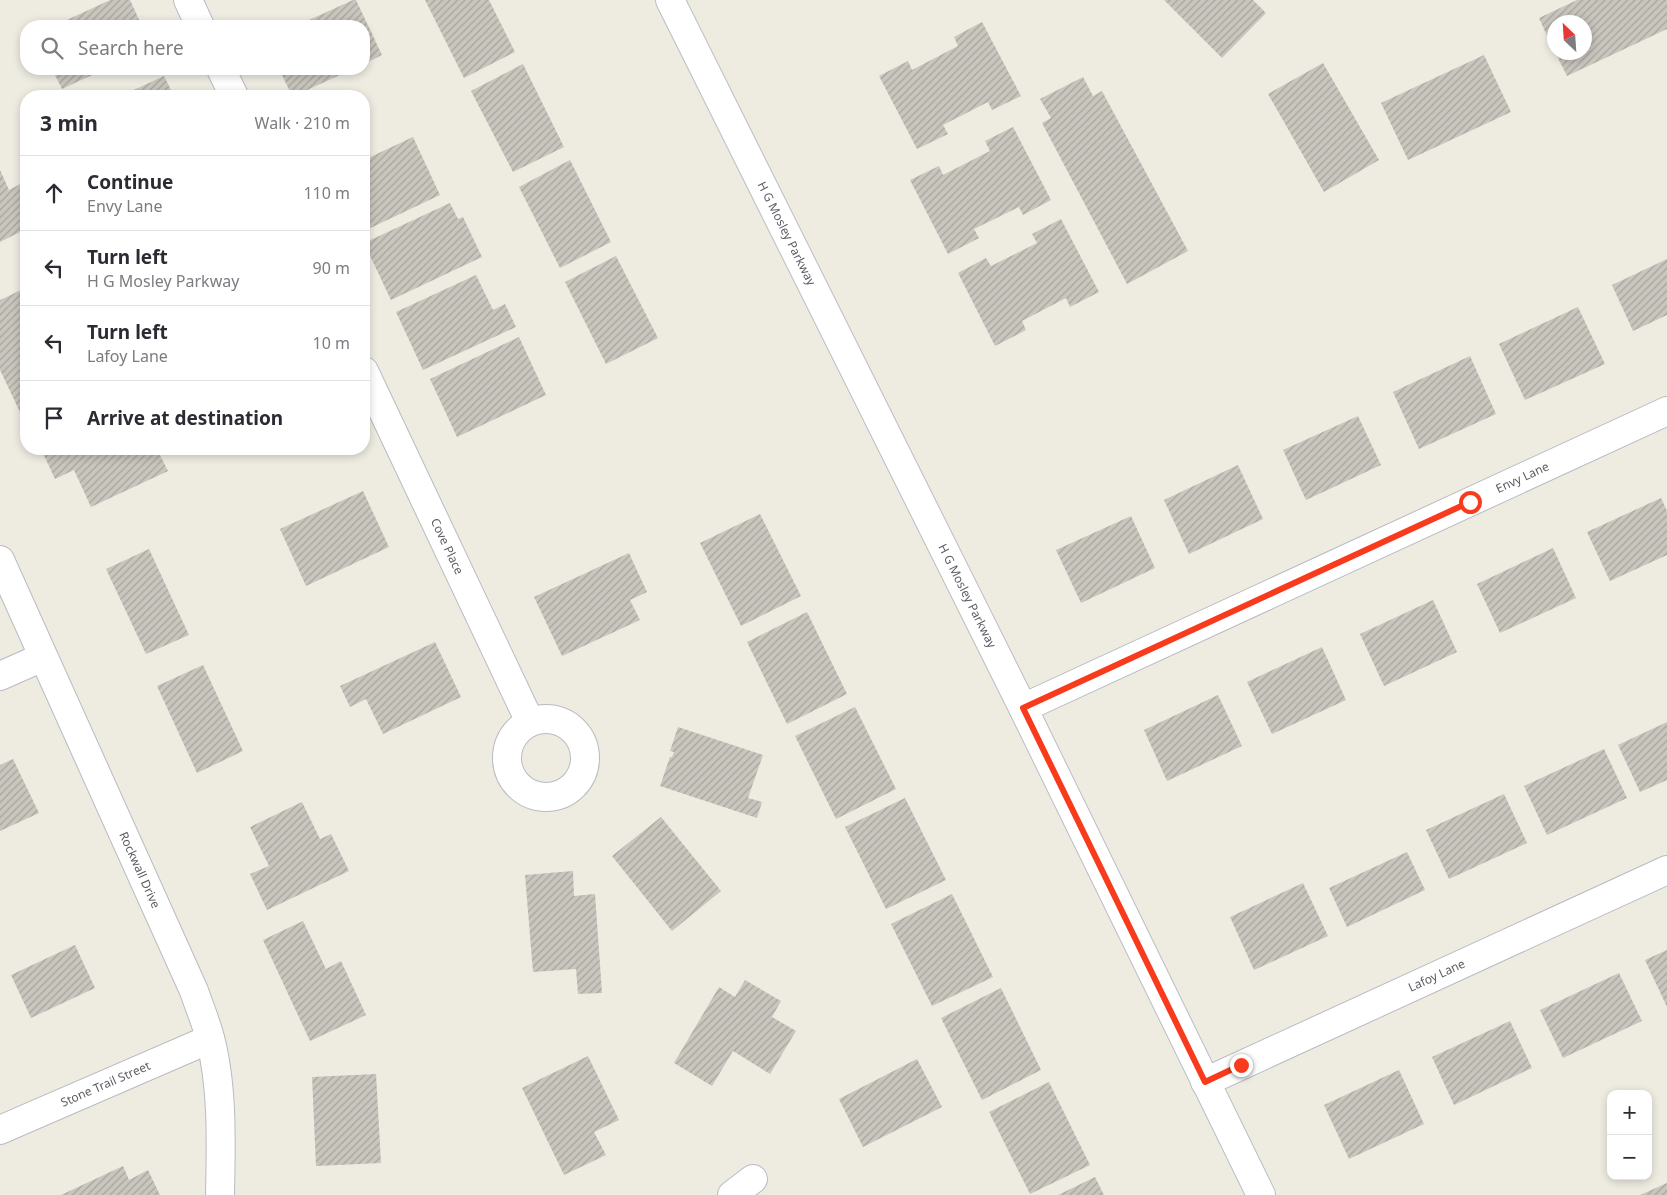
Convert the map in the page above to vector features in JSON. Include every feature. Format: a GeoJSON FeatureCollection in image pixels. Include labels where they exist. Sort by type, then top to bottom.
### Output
{"type":"FeatureCollection","features":[{"type":"Feature","properties":{"kind":"street"},"geometry":{"type":"LineString","coordinates":[[188,0],[197,20]]}},
{"type":"Feature","properties":{"kind":"street","name":"H G Mosley Parkway"},"geometry":{"type":"LineString","coordinates":[[670,0],[1023,708],[1262,1195]]}},
{"type":"Feature","properties":{"kind":"street"},"geometry":{"type":"LineString","coordinates":[[223,75],[231,90]]}},
{"type":"Feature","properties":{"kind":"street","name":"Cove Place"},"geometry":{"type":"LineString","coordinates":[[370,384],[530,722]]}},
{"type":"Feature","properties":{"kind":"street","name":"Envy Lane"},"geometry":{"type":"LineString","coordinates":[[1023,708],[1667,411]]}},
{"type":"Feature","properties":{"kind":"street","name":"Rockwall Drive"},"geometry":{"type":"LineString","coordinates":[[0,560],[194,991],[210,1038],[217,1075],[221,1152],[220,1195]]}},
{"type":"Feature","properties":{"kind":"street"},"geometry":{"type":"LineString","coordinates":[[0,676],[43,657]]}},
{"type":"Feature","properties":{"kind":"street","name":"Lafoy Lane"},"geometry":{"type":"LineString","coordinates":[[1205,1082],[1667,870]]}},
{"type":"Feature","properties":{"kind":"street","name":"Stone Trail Street"},"geometry":{"type":"LineString","coordinates":[[0,1130],[210,1038]]}},
{"type":"Feature","properties":{"kind":"street"},"geometry":{"type":"LineString","coordinates":[[732,1195],[754,1178]]}},
{"type":"Feature","properties":{"kind":"building"},"geometry":{"type":"Polygon","coordinates":[[[110,0],[130,0],[139,20],[67,20],[110,0]]]}},
{"type":"Feature","properties":{"kind":"building"},"geometry":{"type":"Polygon","coordinates":[[[356,0],[365,20],[309,20],[356,0]]]}},
{"type":"Feature","properties":{"kind":"building"},"geometry":{"type":"Polygon","coordinates":[[[425,0],[489,0],[515,52],[464,78],[425,0]]]}},
{"type":"Feature","properties":{"kind":"building"},"geometry":{"type":"Polygon","coordinates":[[[1164,0],[1253,0],[1266,13],[1222,58],[1164,0]]]}},
{"type":"Feature","properties":{"kind":"building"},"geometry":{"type":"Polygon","coordinates":[[[1577,0],[1667,0],[1667,29],[1567,76],[1559,60],[1592,60],[1592,15],[1547,15],[1547,36],[1539,18],[1577,0]]]}},
{"type":"Feature","properties":{"kind":"building"},"geometry":{"type":"Polygon","coordinates":[[[982,22],[1021,96],[992,110],[988,102],[943,125],[948,134],[917,149],[879,76],[908,61],[912,70],[958,46],[954,37],[982,22]]]}},
{"type":"Feature","properties":{"kind":"building"},"geometry":{"type":"Polygon","coordinates":[[[370,30],[382,55],[370,61],[370,30]]]}},
{"type":"Feature","properties":{"kind":"building"},"geometry":{"type":"Polygon","coordinates":[[[1484,55],[1511,112],[1408,160],[1381,103],[1484,55]]]}},
{"type":"Feature","properties":{"kind":"building"},"geometry":{"type":"Polygon","coordinates":[[[1323,63],[1379,160],[1324,192],[1268,94],[1323,63]]]}},
{"type":"Feature","properties":{"kind":"building"},"geometry":{"type":"Polygon","coordinates":[[[523,64],[564,147],[513,172],[471,91],[523,64]]]}},
{"type":"Feature","properties":{"kind":"building"},"geometry":{"type":"Polygon","coordinates":[[[55,75],[92,75],[62,89],[55,75]]]}},
{"type":"Feature","properties":{"kind":"building"},"geometry":{"type":"Polygon","coordinates":[[[282,75],[340,75],[307,90],[289,90],[282,75]]]}},
{"type":"Feature","properties":{"kind":"building"},"geometry":{"type":"Polygon","coordinates":[[[164,76],[171,90],[134,90],[164,76]]]}},
{"type":"Feature","properties":{"kind":"building"},"geometry":{"type":"Polygon","coordinates":[[[1083,77],[1093,96],[1102,91],[1188,251],[1127,284],[1042,123],[1051,118],[1040,99],[1083,77]]]}},
{"type":"Feature","properties":{"kind":"building"},"geometry":{"type":"Polygon","coordinates":[[[1013,127],[1051,200],[1023,215],[1019,207],[974,229],[979,238],[948,254],[910,180],[939,166],[943,175],[990,151],[985,141],[1013,127]]]}},
{"type":"Feature","properties":{"kind":"building"},"geometry":{"type":"Polygon","coordinates":[[[413,137],[440,195],[370,228],[370,157],[413,137]]]}},
{"type":"Feature","properties":{"kind":"building"},"geometry":{"type":"Polygon","coordinates":[[[570,160],[611,242],[560,268],[519,187],[570,160]]]}},
{"type":"Feature","properties":{"kind":"building"},"geometry":{"type":"Polygon","coordinates":[[[0,170],[9,190],[20,184],[20,232],[0,242],[0,170]]]}},
{"type":"Feature","properties":{"kind":"building"},"geometry":{"type":"Polygon","coordinates":[[[450,203],[458,219],[463,217],[482,257],[391,300],[370,256],[370,240],[450,203]]]}},
{"type":"Feature","properties":{"kind":"building"},"geometry":{"type":"Polygon","coordinates":[[[1061,219],[1099,292],[1070,307],[1066,298],[1022,321],[1026,330],[995,346],[958,273],[986,258],[991,266],[1037,243],[1032,234],[1061,219]]]}},
{"type":"Feature","properties":{"kind":"building"},"geometry":{"type":"Polygon","coordinates":[[[616,256],[658,338],[606,364],[565,282],[616,256]]]}},
{"type":"Feature","properties":{"kind":"building"},"geometry":{"type":"Polygon","coordinates":[[[1667,259],[1667,315],[1633,331],[1612,285],[1667,259]]]}},
{"type":"Feature","properties":{"kind":"building"},"geometry":{"type":"Polygon","coordinates":[[[476,275],[493,310],[505,304],[516,327],[423,370],[396,312],[476,275]]]}},
{"type":"Feature","properties":{"kind":"building"},"geometry":{"type":"Polygon","coordinates":[[[20,290],[20,412],[0,370],[0,300],[20,290]]]}},
{"type":"Feature","properties":{"kind":"building"},"geometry":{"type":"Polygon","coordinates":[[[1578,307],[1605,364],[1525,400],[1499,344],[1578,307]]]}},
{"type":"Feature","properties":{"kind":"building"},"geometry":{"type":"Polygon","coordinates":[[[519,337],[546,395],[457,437],[430,379],[519,337]]]}},
{"type":"Feature","properties":{"kind":"building"},"geometry":{"type":"Polygon","coordinates":[[[1470,356],[1496,414],[1419,449],[1393,392],[1470,356]]]}},
{"type":"Feature","properties":{"kind":"building"},"geometry":{"type":"Polygon","coordinates":[[[1358,416],[1381,465],[1306,500],[1283,450],[1358,416]]]}},
{"type":"Feature","properties":{"kind":"building"},"geometry":{"type":"Polygon","coordinates":[[[44,455],[160,455],[168,471],[91,507],[74,470],[55,479],[44,455]]]}},
{"type":"Feature","properties":{"kind":"building"},"geometry":{"type":"Polygon","coordinates":[[[1238,465],[1263,519],[1189,554],[1164,500],[1238,465]]]}},
{"type":"Feature","properties":{"kind":"building"},"geometry":{"type":"Polygon","coordinates":[[[363,491],[389,547],[306,586],[280,529],[363,491]]]}},
{"type":"Feature","properties":{"kind":"building"},"geometry":{"type":"Polygon","coordinates":[[[1661,498],[1667,511],[1667,555],[1610,581],[1587,532],[1661,498]]]}},
{"type":"Feature","properties":{"kind":"building"},"geometry":{"type":"Polygon","coordinates":[[[760,514],[801,596],[741,626],[700,543],[760,514]]]}},
{"type":"Feature","properties":{"kind":"building"},"geometry":{"type":"Polygon","coordinates":[[[1131,516],[1155,568],[1081,603],[1056,550],[1131,516]]]}},
{"type":"Feature","properties":{"kind":"building"},"geometry":{"type":"Polygon","coordinates":[[[1553,548],[1576,598],[1500,633],[1477,584],[1553,548]]]}},
{"type":"Feature","properties":{"kind":"building"},"geometry":{"type":"Polygon","coordinates":[[[149,549],[189,635],[146,654],[106,569],[149,549]]]}},
{"type":"Feature","properties":{"kind":"building"},"geometry":{"type":"Polygon","coordinates":[[[629,553],[647,592],[630,600],[640,620],[562,656],[534,597],[629,553]]]}},
{"type":"Feature","properties":{"kind":"building"},"geometry":{"type":"Polygon","coordinates":[[[1433,600],[1457,652],[1384,686],[1360,634],[1433,600]]]}},
{"type":"Feature","properties":{"kind":"building"},"geometry":{"type":"Polygon","coordinates":[[[807,612],[847,694],[787,724],[747,642],[807,612]]]}},
{"type":"Feature","properties":{"kind":"building"},"geometry":{"type":"Polygon","coordinates":[[[435,642],[461,697],[383,734],[366,699],[350,707],[340,686],[435,642]]]}},
{"type":"Feature","properties":{"kind":"building"},"geometry":{"type":"Polygon","coordinates":[[[1322,647],[1346,700],[1272,734],[1247,682],[1322,647]]]}},
{"type":"Feature","properties":{"kind":"building"},"geometry":{"type":"Polygon","coordinates":[[[203,665],[243,751],[197,773],[157,686],[203,665]]]}},
{"type":"Feature","properties":{"kind":"building"},"geometry":{"type":"Polygon","coordinates":[[[1218,695],[1242,746],[1167,781],[1144,730],[1218,695]]]}},
{"type":"Feature","properties":{"kind":"building"},"geometry":{"type":"Polygon","coordinates":[[[855,707],[896,789],[836,819],[795,736],[855,707]]]}},
{"type":"Feature","properties":{"kind":"building"},"geometry":{"type":"Polygon","coordinates":[[[1667,722],[1667,780],[1640,792],[1618,745],[1667,722]]]}},
{"type":"Feature","properties":{"kind":"building"},"geometry":{"type":"Polygon","coordinates":[[[678,727],[763,755],[748,798],[762,802],[757,818],[660,786],[670,757],[672,757],[674,752],[670,751],[678,727]]]}},
{"type":"Feature","properties":{"kind":"building"},"geometry":{"type":"Polygon","coordinates":[[[1604,749],[1627,798],[1547,835],[1524,786],[1604,749]]]}},
{"type":"Feature","properties":{"kind":"building"},"geometry":{"type":"Polygon","coordinates":[[[13,759],[39,813],[0,831],[0,765],[13,759]]]}},
{"type":"Feature","properties":{"kind":"building"},"geometry":{"type":"Polygon","coordinates":[[[1504,794],[1527,843],[1449,879],[1426,830],[1504,794]]]}},
{"type":"Feature","properties":{"kind":"building"},"geometry":{"type":"Polygon","coordinates":[[[905,798],[946,880],[886,909],[845,827],[905,798]]]}},
{"type":"Feature","properties":{"kind":"building"},"geometry":{"type":"Polygon","coordinates":[[[302,802],[320,839],[331,834],[349,871],[267,910],[250,874],[269,866],[250,827],[302,802]]]}},
{"type":"Feature","properties":{"kind":"building"},"geometry":{"type":"Polygon","coordinates":[[[661,817],[721,891],[672,931],[612,856],[661,817]]]}},
{"type":"Feature","properties":{"kind":"building"},"geometry":{"type":"Polygon","coordinates":[[[1407,852],[1425,890],[1347,927],[1329,888],[1407,852]]]}},
{"type":"Feature","properties":{"kind":"building"},"geometry":{"type":"Polygon","coordinates":[[[573,871],[574,896],[595,894],[602,993],[578,994],[576,969],[533,972],[525,875],[573,871]]]}},
{"type":"Feature","properties":{"kind":"building"},"geometry":{"type":"Polygon","coordinates":[[[1303,883],[1328,936],[1254,970],[1230,917],[1303,883]]]}},
{"type":"Feature","properties":{"kind":"building"},"geometry":{"type":"Polygon","coordinates":[[[952,894],[993,977],[932,1006],[891,924],[952,894]]]}},
{"type":"Feature","properties":{"kind":"building"},"geometry":{"type":"Polygon","coordinates":[[[303,921],[326,969],[341,961],[366,1015],[310,1041],[263,940],[303,921]]]}},
{"type":"Feature","properties":{"kind":"building"},"geometry":{"type":"Polygon","coordinates":[[[75,945],[95,988],[31,1018],[11,975],[75,945]]]}},
{"type":"Feature","properties":{"kind":"building"},"geometry":{"type":"Polygon","coordinates":[[[1667,950],[1667,1007],[1645,960],[1667,950]]]}},
{"type":"Feature","properties":{"kind":"building"},"geometry":{"type":"Polygon","coordinates":[[[1619,973],[1642,1021],[1563,1058],[1540,1010],[1619,973]]]}},
{"type":"Feature","properties":{"kind":"building"},"geometry":{"type":"Polygon","coordinates":[[[745,980],[781,1001],[772,1017],[796,1031],[770,1074],[733,1051],[712,1086],[674,1063],[719,987],[735,997],[745,980]]]}},
{"type":"Feature","properties":{"kind":"building"},"geometry":{"type":"Polygon","coordinates":[[[1001,988],[1041,1070],[982,1100],[941,1018],[1001,988]]]}},
{"type":"Feature","properties":{"kind":"building"},"geometry":{"type":"Polygon","coordinates":[[[1510,1021],[1532,1068],[1454,1105],[1432,1057],[1510,1021]]]}},
{"type":"Feature","properties":{"kind":"building"},"geometry":{"type":"Polygon","coordinates":[[[588,1056],[619,1120],[594,1132],[606,1155],[564,1175],[522,1088],[588,1056]]]}},
{"type":"Feature","properties":{"kind":"building"},"geometry":{"type":"Polygon","coordinates":[[[917,1059],[942,1107],[863,1147],[839,1099],[917,1059]]]}},
{"type":"Feature","properties":{"kind":"building"},"geometry":{"type":"Polygon","coordinates":[[[1399,1070],[1424,1124],[1349,1159],[1324,1105],[1399,1070]]]}},
{"type":"Feature","properties":{"kind":"building"},"geometry":{"type":"Polygon","coordinates":[[[376,1074],[381,1163],[316,1166],[312,1077],[376,1074]]]}},
{"type":"Feature","properties":{"kind":"building"},"geometry":{"type":"Polygon","coordinates":[[[1049,1082],[1090,1165],[1030,1194],[989,1112],[1049,1082]]]}},
{"type":"Feature","properties":{"kind":"building"},"geometry":{"type":"Polygon","coordinates":[[[123,1166],[129,1180],[148,1170],[160,1195],[61,1195],[123,1166]]]}},
{"type":"Feature","properties":{"kind":"building"},"geometry":{"type":"Polygon","coordinates":[[[1095,1177],[1104,1195],[1058,1195],[1095,1177]]]}},
{"type":"Feature","properties":{"kind":"building"},"geometry":{"type":"Polygon","coordinates":[[[1667,1183],[1667,1195],[1640,1195],[1667,1183]]]}},
{"type":"Feature","properties":{"kind":"route"},"geometry":{"type":"LineString","coordinates":[[1241,1065],[1205,1082],[1023,708],[1470,502]]}}]}
